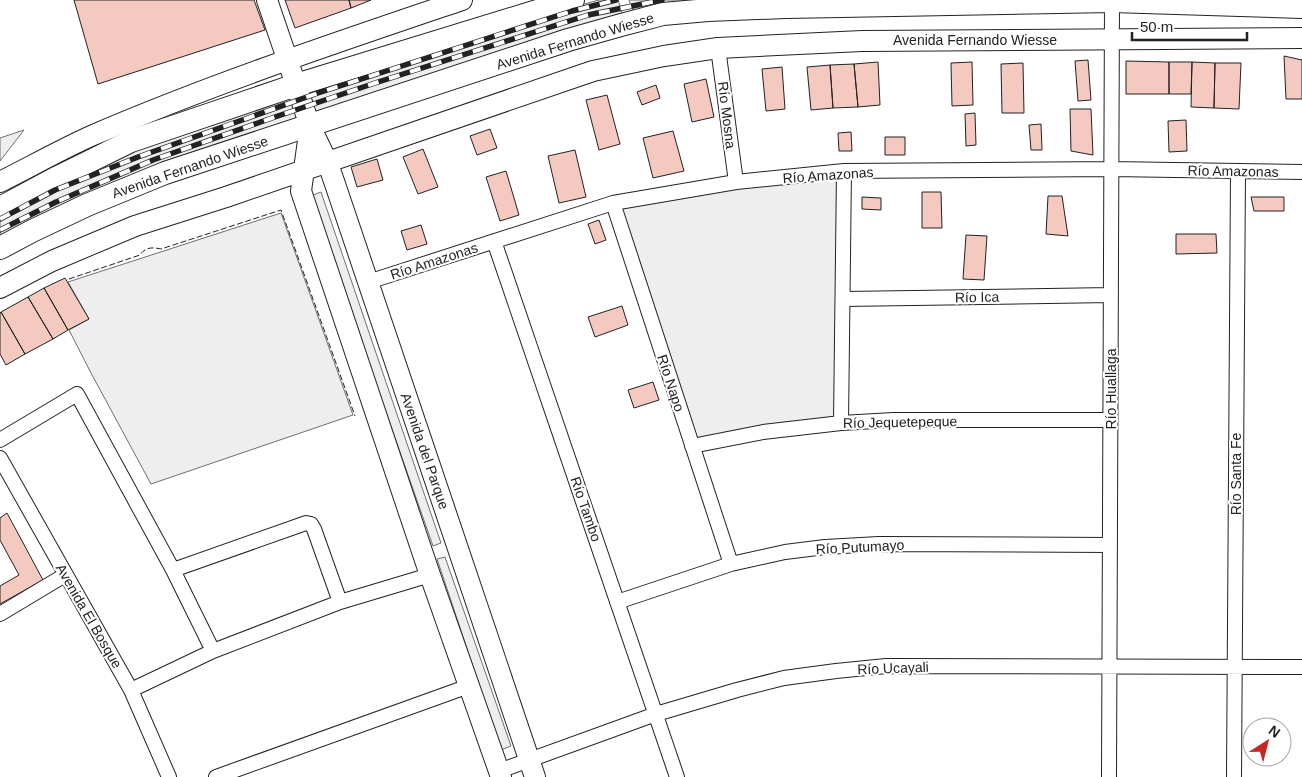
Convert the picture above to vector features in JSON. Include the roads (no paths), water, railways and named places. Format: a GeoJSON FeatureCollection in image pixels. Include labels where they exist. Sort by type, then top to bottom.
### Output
{"type":"FeatureCollection","features":[{"type":"Feature","properties":{"kind":"main road","name":"Avenida del Parque"},"geometry":{"type":"LineString","coordinates":[[267,0],[310,126],[327,161],[532,768]]}},
{"type":"Feature","properties":{"kind":"main road"},"geometry":{"type":"LineString","coordinates":[[0,182],[90,137],[184,99],[287,60],[462,0]]}},
{"type":"Feature","properties":{"kind":"main road"},"geometry":{"type":"LineString","coordinates":[[0,208],[131,141],[296,85],[573,0]]}},
{"type":"Feature","properties":{"kind":"main road","name":"Avenida Fernando Wiesse"},"geometry":{"type":"LineString","coordinates":[[0,248],[87,205],[165,173],[568,40],[663,14],[786,7],[1112,1],[1302,7]]}},
{"type":"Feature","properties":{"kind":"main road","name":"Avenida Fernando Wiesse"},"geometry":{"type":"LineString","coordinates":[[0,288],[52,261],[136,226],[593,71],[664,56],[718,48],[862,41],[1302,38]]}},
{"type":"Feature","properties":{"kind":"main road","name":"Avenida del Parque"},"geometry":{"type":"LineString","coordinates":[[310,126],[301,191],[430,575],[500,774]]}},
{"type":"Feature","properties":{"kind":"street","name":"Río Huallaga"},"geometry":{"type":"LineString","coordinates":[[1109,777],[1112,1]]}},
{"type":"Feature","properties":{"kind":"street","name":"Río Mosna"},"geometry":{"type":"LineString","coordinates":[[718,48],[736,182]]}},
{"type":"Feature","properties":{"kind":"street","name":"Río Amazonas"},"geometry":{"type":"LineString","coordinates":[[368,282],[613,203],[736,182],[844,171],[1112,169],[1302,172]]}},
{"type":"Feature","properties":{"kind":"street"},"geometry":{"type":"LineString","coordinates":[[841,423],[844,171]]}},
{"type":"Feature","properties":{"kind":"street","name":"Río Santa Fe"},"geometry":{"type":"LineString","coordinates":[[1234,777],[1238,171]]}},
{"type":"Feature","properties":{"kind":"street","name":"Río Napo"},"geometry":{"type":"LineString","coordinates":[[613,203],[730,564]]}},
{"type":"Feature","properties":{"kind":"street","name":"Río Tambo"},"geometry":{"type":"LineString","coordinates":[[494,241],[677,777]]}},
{"type":"Feature","properties":{"kind":"street","name":"Río Ica"},"geometry":{"type":"LineString","coordinates":[[843,299],[1111,295]]}},
{"type":"Feature","properties":{"kind":"street"},"geometry":{"type":"LineString","coordinates":[[0,440],[77,394],[173,570],[213,651]]}},
{"type":"Feature","properties":{"kind":"street","name":"Río Jequetepeque"},"geometry":{"type":"LineString","coordinates":[[692,446],[763,432],[841,423],[893,420],[1110,420]]}},
{"type":"Feature","properties":{"kind":"street","name":"Avenida El Bosque"},"geometry":{"type":"LineString","coordinates":[[0,458],[131,690],[169,777]]}},
{"type":"Feature","properties":{"kind":"street"},"geometry":{"type":"LineString","coordinates":[[173,570],[306,523],[310,524],[314,529],[340,602]]}},
{"type":"Feature","properties":{"kind":"street","name":"Río Putumayo"},"geometry":{"type":"LineString","coordinates":[[617,602],[730,564],[785,552],[824,547],[861,545],[1110,545]]}},
{"type":"Feature","properties":{"kind":"street"},"geometry":{"type":"LineString","coordinates":[[0,614],[65,575]]}},
{"type":"Feature","properties":{"kind":"street"},"geometry":{"type":"LineString","coordinates":[[131,690],[213,651],[340,602],[430,575]]}},
{"type":"Feature","properties":{"kind":"street","name":"Río Ucayali"},"geometry":{"type":"LineString","coordinates":[[500,774],[532,768],[656,714],[784,678],[836,671],[886,666],[1302,667]]}},
{"type":"Feature","properties":{"kind":"street"},"geometry":{"type":"LineString","coordinates":[[216,777],[469,686]]}},
{"type":"Feature","properties":{"kind":"railway"},"geometry":{"type":"LineString","coordinates":[[0,219],[55,190],[138,157],[318,93],[572,11],[616,0]]}},
{"type":"Feature","properties":{"kind":"railway"},"geometry":{"type":"LineString","coordinates":[[0,230],[56,202],[153,160],[272,118],[588,15],[662,0]]}}]}
